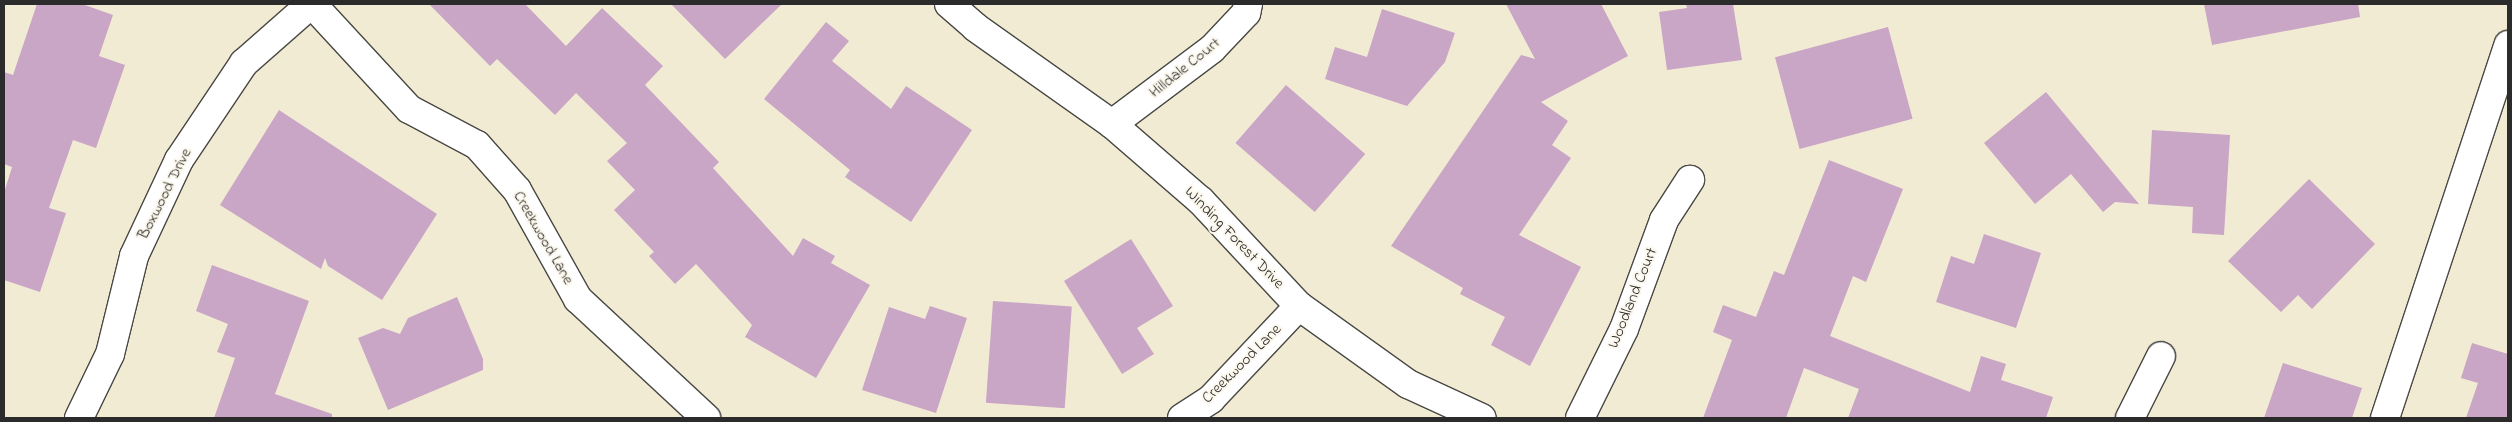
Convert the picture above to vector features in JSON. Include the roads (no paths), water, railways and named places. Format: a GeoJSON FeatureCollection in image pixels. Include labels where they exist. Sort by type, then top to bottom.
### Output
{"type":"FeatureCollection","features":[{"type":"Feature","properties":{"kind":"street","name":"Boxwood Drive"},"geometry":{"type":"LineString","coordinates":[[79,418],[110,354],[134,256],[179,160],[244,63],[311,4]]}},
{"type":"Feature","properties":{"kind":"street","name":"Creekwood Lane"},"geometry":{"type":"LineString","coordinates":[[311,4],[409,109],[477,145],[518,190],[578,299],[706,418]]}},
{"type":"Feature","properties":{"kind":"street","name":"Winding Forest Drive"},"geometry":{"type":"LineString","coordinates":[[949,4],[975,27],[1112,124],[1201,201],[1299,306],[1408,384],[1482,418]]}},
{"type":"Feature","properties":{"kind":"street","name":"Hilldale Court"},"geometry":{"type":"LineString","coordinates":[[1112,124],[1212,49],[1246,13],[1248,4]]}},
{"type":"Feature","properties":{"kind":"street"},"geometry":{"type":"LineString","coordinates":[[2385,418],[2508,45]]}},
{"type":"Feature","properties":{"kind":"street","name":"Woodland Court"},"geometry":{"type":"LineString","coordinates":[[1580,418],[1624,329],[1664,220],[1690,180]]}},
{"type":"Feature","properties":{"kind":"street","name":"Creekwood Lane"},"geometry":{"type":"LineString","coordinates":[[1182,418],[1211,399],[1299,306]]}},
{"type":"Feature","properties":{"kind":"street"},"geometry":{"type":"LineString","coordinates":[[2130,418],[2161,356]]}}]}
